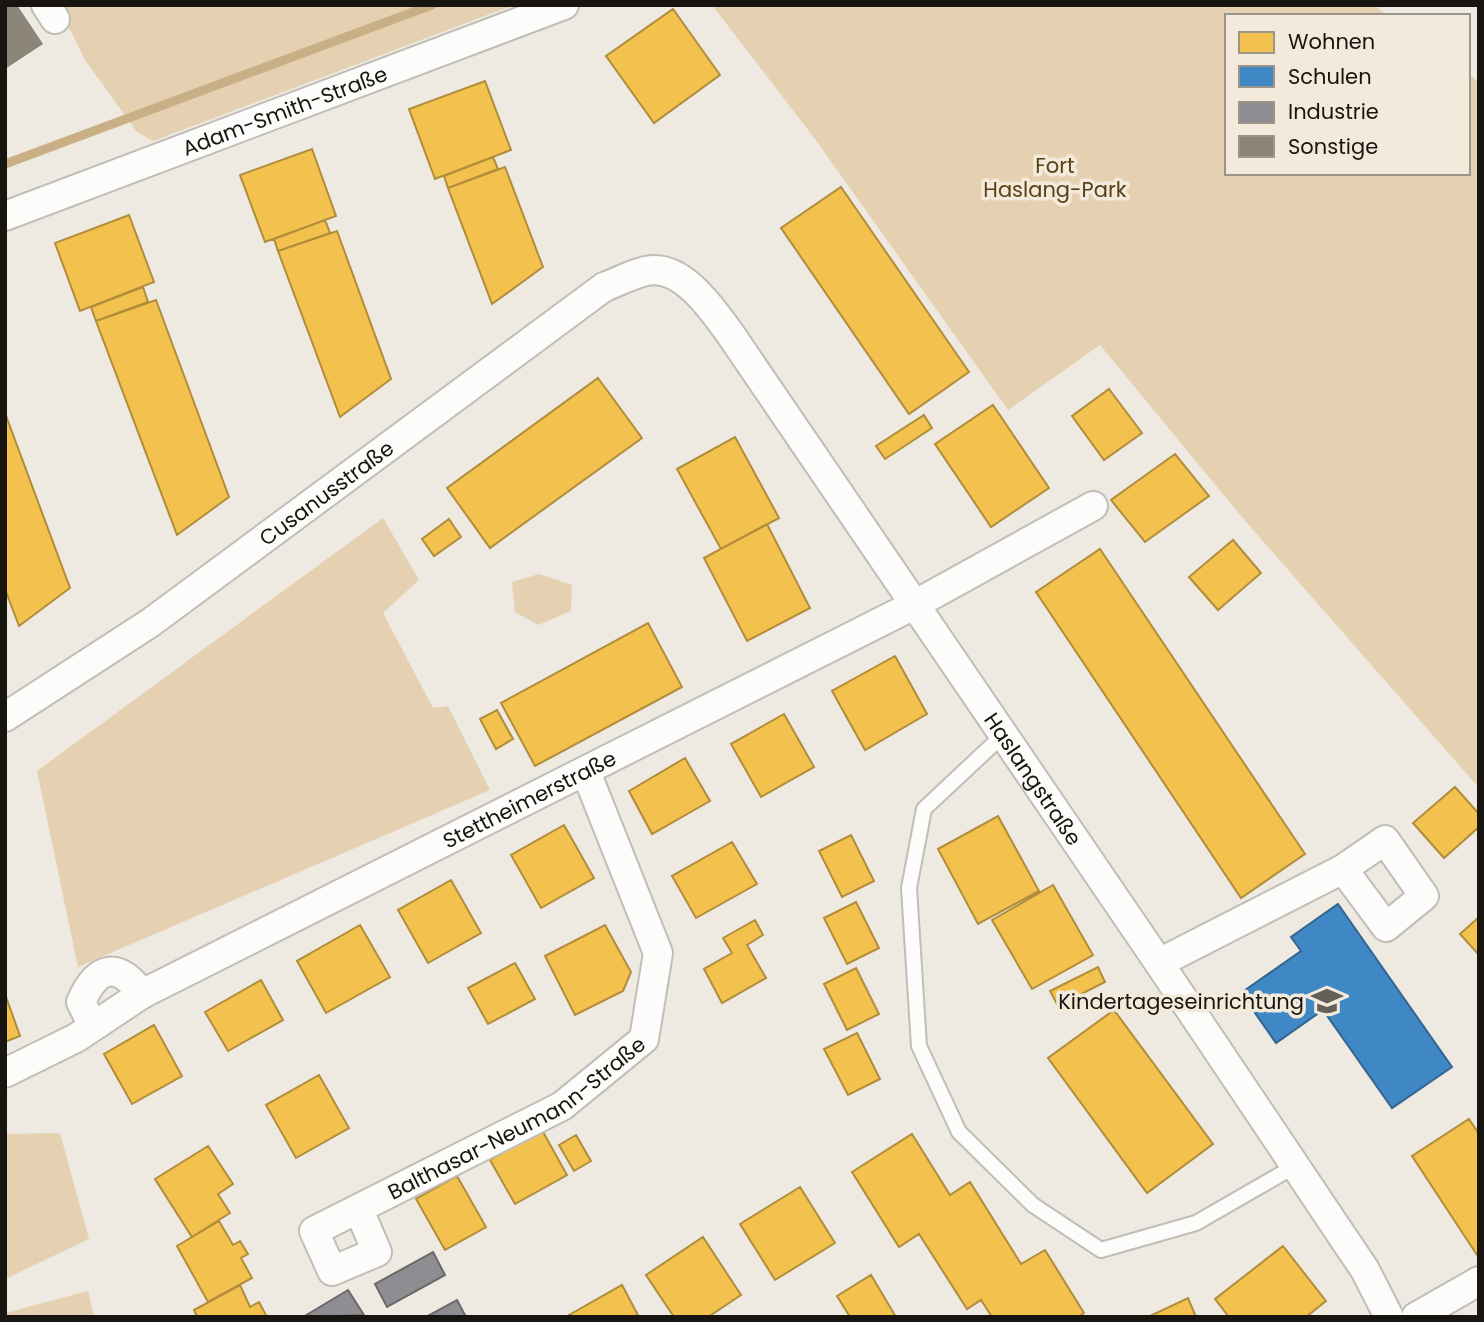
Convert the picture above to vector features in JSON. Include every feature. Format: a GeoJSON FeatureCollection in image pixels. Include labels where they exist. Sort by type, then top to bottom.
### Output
{"type":"FeatureCollection","features":[{"type":"Feature","properties":{"kind":"street","name":"Adam-Smith-Straße"},"geometry":{"type":"LineString","coordinates":[[5,216],[564,5]]}},
{"type":"Feature","properties":{"kind":"street","name":"Haslangstraße"},"geometry":{"type":"LineString","coordinates":[[649,270],[675,275],[706,301],[1159,963],[1365,1270],[1389,1317]]}},
{"type":"Feature","properties":{"kind":"street","name":"Cusanusstraße"},"geometry":{"type":"LineString","coordinates":[[5,717],[150,623],[604,287],[649,270]]}},
{"type":"Feature","properties":{"kind":"street","name":"Stettheimerstraße"},"geometry":{"type":"LineString","coordinates":[[5,1073],[99,1023],[142,994],[914,605],[1093,506]]}},
{"type":"Feature","properties":{"kind":"street","name":"Balthasar-Neumann-Straße"},"geometry":{"type":"LineString","coordinates":[[359,1210],[562,1105],[644,1039],[658,953],[586,772]]}},
{"type":"Feature","properties":{"kind":"street"},"geometry":{"type":"LineString","coordinates":[[1159,963],[1343,869]]}},
{"type":"Feature","properties":{"kind":"street"},"geometry":{"type":"LineString","coordinates":[[99,1023],[88,1016],[81,1002],[89,983],[101,974],[118,972],[130,977],[142,994]]}},
{"type":"Feature","properties":{"kind":"street"},"geometry":{"type":"LineString","coordinates":[[1416,1317],[1479,1281]]}},
{"type":"Feature","properties":{"kind":"lane"},"geometry":{"type":"LineString","coordinates":[[1003,736],[924,809],[909,888],[919,1046],[958,1132],[1033,1205],[1101,1251],[1196,1223],[1295,1166]]}},
{"type":"Feature","properties":{"kind":"green space"},"geometry":{"type":"Polygon","coordinates":[[[58,5],[514,5],[153,141],[137,132],[85,60],[58,5]]]}},
{"type":"Feature","properties":{"kind":"green space","name":"Fort Haslang-Park"},"geometry":{"type":"Polygon","coordinates":[[[712,5],[1374,5],[1385,14],[1225,14],[1225,175],[1470,175],[1470,75],[1479,82],[1479,788],[1241,516],[1100,345],[1008,410],[815,139],[712,5]]]}},
{"type":"Feature","properties":{"kind":"green space"},"geometry":{"type":"Polygon","coordinates":[[[383,518],[419,580],[383,613],[433,708],[448,706],[490,790],[78,967],[37,771],[383,518]]]}},
{"type":"Feature","properties":{"kind":"green space"},"geometry":{"type":"Polygon","coordinates":[[[539,574],[572,585],[571,611],[538,625],[515,612],[512,582],[539,574]]]}},
{"type":"Feature","properties":{"kind":"green space"},"geometry":{"type":"Polygon","coordinates":[[[60,1133],[89,1239],[5,1279],[5,1134],[60,1133]]]}},
{"type":"Feature","properties":{"kind":"green space"},"geometry":{"type":"Polygon","coordinates":[[[88,1291],[94,1317],[5,1317],[5,1313],[88,1291]]]}},
{"type":"Feature","properties":{"kind":"building: Wohnen"},"geometry":{"type":"Polygon","coordinates":[[[673,9],[720,75],[654,123],[606,56],[673,9]]]}},
{"type":"Feature","properties":{"kind":"building: Wohnen"},"geometry":{"type":"Polygon","coordinates":[[[485,81],[511,150],[435,179],[409,109],[485,81]]]}},
{"type":"Feature","properties":{"kind":"building: Wohnen"},"geometry":{"type":"Polygon","coordinates":[[[312,149],[336,216],[265,242],[240,175],[312,149]]]}},
{"type":"Feature","properties":{"kind":"building: Wohnen"},"geometry":{"type":"Polygon","coordinates":[[[493,157],[498,169],[448,188],[444,176],[493,157]]]}},
{"type":"Feature","properties":{"kind":"building: Wohnen"},"geometry":{"type":"Polygon","coordinates":[[[505,167],[543,267],[492,304],[448,188],[505,167]]]}},
{"type":"Feature","properties":{"kind":"building: Wohnen"},"geometry":{"type":"Polygon","coordinates":[[[841,187],[969,372],[909,414],[781,228],[841,187]]]}},
{"type":"Feature","properties":{"kind":"building: Wohnen"},"geometry":{"type":"Polygon","coordinates":[[[129,215],[154,282],[80,311],[55,243],[129,215]]]}},
{"type":"Feature","properties":{"kind":"building: Wohnen"},"geometry":{"type":"Polygon","coordinates":[[[325,220],[330,233],[278,251],[274,239],[325,220]]]}},
{"type":"Feature","properties":{"kind":"building: Wohnen"},"geometry":{"type":"Polygon","coordinates":[[[337,231],[391,379],[340,417],[278,251],[337,231]]]}},
{"type":"Feature","properties":{"kind":"building: Wohnen"},"geometry":{"type":"Polygon","coordinates":[[[143,287],[148,302],[96,321],[91,307],[143,287]]]}},
{"type":"Feature","properties":{"kind":"building: Wohnen"},"geometry":{"type":"Polygon","coordinates":[[[156,300],[229,497],[177,535],[96,321],[156,300]]]}},
{"type":"Feature","properties":{"kind":"building: Wohnen"},"geometry":{"type":"Polygon","coordinates":[[[598,378],[642,438],[490,548],[447,488],[598,378]]]}},
{"type":"Feature","properties":{"kind":"building: Wohnen"},"geometry":{"type":"Polygon","coordinates":[[[1109,389],[1142,433],[1104,460],[1072,416],[1109,389]]]}},
{"type":"Feature","properties":{"kind":"building: Wohnen"},"geometry":{"type":"Polygon","coordinates":[[[993,405],[1049,488],[991,527],[935,444],[993,405]]]}},
{"type":"Feature","properties":{"kind":"building: Wohnen"},"geometry":{"type":"Polygon","coordinates":[[[5,413],[70,588],[19,626],[5,589],[5,413]]]}},
{"type":"Feature","properties":{"kind":"building: Wohnen"},"geometry":{"type":"Polygon","coordinates":[[[924,415],[932,428],[885,459],[876,446],[924,415]]]}},
{"type":"Feature","properties":{"kind":"building: Wohnen"},"geometry":{"type":"Polygon","coordinates":[[[735,437],[779,518],[721,549],[677,469],[735,437]]]}},
{"type":"Feature","properties":{"kind":"building: Wohnen"},"geometry":{"type":"Polygon","coordinates":[[[1175,454],[1209,496],[1145,542],[1111,500],[1175,454]]]}},
{"type":"Feature","properties":{"kind":"building: Wohnen"},"geometry":{"type":"Polygon","coordinates":[[[449,519],[461,537],[434,556],[422,539],[449,519]]]}},
{"type":"Feature","properties":{"kind":"building: Wohnen"},"geometry":{"type":"Polygon","coordinates":[[[767,524],[810,608],[747,641],[704,558],[767,524]]]}},
{"type":"Feature","properties":{"kind":"building: Wohnen"},"geometry":{"type":"Polygon","coordinates":[[[1233,540],[1261,573],[1218,610],[1189,577],[1233,540]]]}},
{"type":"Feature","properties":{"kind":"building: Wohnen"},"geometry":{"type":"Polygon","coordinates":[[[1100,549],[1305,854],[1241,898],[1036,592],[1100,549]]]}},
{"type":"Feature","properties":{"kind":"building: Wohnen"},"geometry":{"type":"Polygon","coordinates":[[[648,623],[682,687],[535,766],[501,703],[648,623]]]}},
{"type":"Feature","properties":{"kind":"building: Wohnen"},"geometry":{"type":"Polygon","coordinates":[[[895,656],[927,714],[865,750],[832,691],[895,656]]]}},
{"type":"Feature","properties":{"kind":"building: Wohnen"},"geometry":{"type":"Polygon","coordinates":[[[497,710],[513,739],[496,749],[480,719],[497,710]]]}},
{"type":"Feature","properties":{"kind":"building: Wohnen"},"geometry":{"type":"Polygon","coordinates":[[[784,714],[814,767],[761,797],[731,744],[784,714]]]}},
{"type":"Feature","properties":{"kind":"building: Wohnen"},"geometry":{"type":"Polygon","coordinates":[[[685,758],[710,801],[652,834],[629,791],[685,758]]]}},
{"type":"Feature","properties":{"kind":"building: Wohnen"},"geometry":{"type":"Polygon","coordinates":[[[1455,787],[1479,814],[1479,827],[1444,858],[1413,823],[1455,787]]]}},
{"type":"Feature","properties":{"kind":"building: Wohnen"},"geometry":{"type":"Polygon","coordinates":[[[998,816],[1039,891],[978,924],[938,849],[998,816]]]}},
{"type":"Feature","properties":{"kind":"building: Wohnen"},"geometry":{"type":"Polygon","coordinates":[[[564,825],[594,878],[541,908],[511,855],[564,825]]]}},
{"type":"Feature","properties":{"kind":"building: Wohnen"},"geometry":{"type":"Polygon","coordinates":[[[851,835],[874,881],[842,897],[819,851],[851,835]]]}},
{"type":"Feature","properties":{"kind":"building: Wohnen"},"geometry":{"type":"Polygon","coordinates":[[[732,842],[757,884],[696,918],[672,876],[732,842]]]}},
{"type":"Feature","properties":{"kind":"building: Wohnen"},"geometry":{"type":"Polygon","coordinates":[[[451,880],[481,933],[428,963],[398,910],[451,880]]]}},
{"type":"Feature","properties":{"kind":"building: Wohnen"},"geometry":{"type":"Polygon","coordinates":[[[1053,885],[1093,955],[1032,989],[992,920],[1053,885]]]}},
{"type":"Feature","properties":{"kind":"building: Wohnen"},"geometry":{"type":"Polygon","coordinates":[[[856,902],[879,948],[847,964],[824,918],[856,902]]]}},
{"type":"Feature","properties":{"kind":"building: Wohnen"},"geometry":{"type":"Polygon","coordinates":[[[1479,917],[1479,955],[1460,934],[1479,917]]]}},
{"type":"Feature","properties":{"kind":"building: Wohnen"},"geometry":{"type":"Polygon","coordinates":[[[755,920],[763,935],[747,945],[766,978],[722,1003],[704,969],[732,953],[723,938],[755,920]]]}},
{"type":"Feature","properties":{"kind":"building: Wohnen"},"geometry":{"type":"Polygon","coordinates":[[[360,925],[390,977],[326,1013],[297,961],[360,925]]]}},
{"type":"Feature","properties":{"kind":"building: Wohnen"},"geometry":{"type":"Polygon","coordinates":[[[605,925],[631,972],[623,991],[575,1015],[545,956],[605,925]]]}},
{"type":"Feature","properties":{"kind":"building: Wohnen"},"geometry":{"type":"Polygon","coordinates":[[[515,963],[535,999],[488,1024],[468,988],[515,963]]]}},
{"type":"Feature","properties":{"kind":"building: Wohnen"},"geometry":{"type":"Polygon","coordinates":[[[1098,967],[1105,982],[1058,1006],[1050,991],[1098,967]]]}},
{"type":"Feature","properties":{"kind":"building: Wohnen"},"geometry":{"type":"Polygon","coordinates":[[[856,968],[879,1014],[847,1030],[824,984],[856,968]]]}},
{"type":"Feature","properties":{"kind":"building: Wohnen"},"geometry":{"type":"Polygon","coordinates":[[[261,980],[283,1020],[228,1051],[205,1012],[261,980]]]}},
{"type":"Feature","properties":{"kind":"building: Wohnen"},"geometry":{"type":"Polygon","coordinates":[[[5,994],[20,1036],[5,1042],[5,994]]]}},
{"type":"Feature","properties":{"kind":"building: Wohnen"},"geometry":{"type":"Polygon","coordinates":[[[1114,1010],[1213,1144],[1147,1193],[1048,1058],[1114,1010]]]}},
{"type":"Feature","properties":{"kind":"building: Wohnen"},"geometry":{"type":"Polygon","coordinates":[[[154,1025],[182,1076],[132,1104],[104,1054],[154,1025]]]}},
{"type":"Feature","properties":{"kind":"building: Wohnen"},"geometry":{"type":"Polygon","coordinates":[[[857,1033],[880,1079],[848,1095],[824,1049],[857,1033]]]}},
{"type":"Feature","properties":{"kind":"building: Wohnen"},"geometry":{"type":"Polygon","coordinates":[[[319,1075],[349,1128],[296,1158],[266,1105],[319,1075]]]}},
{"type":"Feature","properties":{"kind":"building: Wohnen"},"geometry":{"type":"Polygon","coordinates":[[[1469,1119],[1479,1134],[1479,1258],[1412,1156],[1469,1119]]]}},
{"type":"Feature","properties":{"kind":"building: Wohnen"},"geometry":{"type":"Polygon","coordinates":[[[542,1130],[567,1175],[515,1204],[490,1160],[542,1130]]]}},
{"type":"Feature","properties":{"kind":"building: Wohnen"},"geometry":{"type":"Polygon","coordinates":[[[912,1134],[950,1195],[970,1182],[1021,1264],[1045,1250],[1084,1313],[1078,1317],[992,1317],[981,1300],[967,1309],[919,1234],[899,1247],[852,1172],[912,1134]]]}},
{"type":"Feature","properties":{"kind":"building: Wohnen"},"geometry":{"type":"Polygon","coordinates":[[[576,1135],[591,1161],[574,1171],[559,1145],[576,1135]]]}},
{"type":"Feature","properties":{"kind":"building: Wohnen"},"geometry":{"type":"Polygon","coordinates":[[[208,1146],[233,1184],[218,1194],[230,1213],[192,1237],[155,1179],[208,1146]]]}},
{"type":"Feature","properties":{"kind":"building: Wohnen"},"geometry":{"type":"Polygon","coordinates":[[[457,1176],[486,1227],[445,1250],[416,1199],[457,1176]]]}},
{"type":"Feature","properties":{"kind":"building: Wohnen"},"geometry":{"type":"Polygon","coordinates":[[[800,1187],[835,1243],[775,1280],[740,1224],[800,1187]]]}},
{"type":"Feature","properties":{"kind":"building: Wohnen"},"geometry":{"type":"Polygon","coordinates":[[[219,1221],[233,1245],[240,1241],[248,1254],[241,1258],[252,1278],[208,1302],[177,1246],[219,1221]]]}},
{"type":"Feature","properties":{"kind":"building: Wohnen"},"geometry":{"type":"Polygon","coordinates":[[[703,1237],[741,1295],[708,1317],[674,1317],[646,1275],[703,1237]]]}},
{"type":"Feature","properties":{"kind":"building: Wohnen"},"geometry":{"type":"Polygon","coordinates":[[[1283,1246],[1326,1301],[1306,1317],[1229,1317],[1215,1299],[1283,1246]]]}},
{"type":"Feature","properties":{"kind":"building: Wohnen"},"geometry":{"type":"Polygon","coordinates":[[[871,1275],[896,1317],[850,1317],[837,1296],[871,1275]]]}},
{"type":"Feature","properties":{"kind":"building: Wohnen"},"geometry":{"type":"Polygon","coordinates":[[[240,1285],[250,1307],[259,1302],[267,1317],[197,1317],[194,1310],[240,1285]]]}},
{"type":"Feature","properties":{"kind":"building: Wohnen"},"geometry":{"type":"Polygon","coordinates":[[[622,1285],[639,1317],[569,1317],[569,1315],[622,1285]]]}},
{"type":"Feature","properties":{"kind":"building: Wohnen"},"geometry":{"type":"Polygon","coordinates":[[[1188,1298],[1196,1317],[1148,1317],[1188,1298]]]}},
{"type":"Feature","properties":{"kind":"building: Schulen","name":"Kindertageseinrichtung"},"geometry":{"type":"Polygon","coordinates":[[[1338,904],[1452,1067],[1392,1108],[1323,1010],[1276,1043],[1241,993],[1301,951],[1291,937],[1338,904]]]}},
{"type":"Feature","properties":{"kind":"building: Industrie"},"geometry":{"type":"Polygon","coordinates":[[[433,1252],[445,1275],[387,1307],[375,1284],[433,1252]]]}},
{"type":"Feature","properties":{"kind":"building: Industrie"},"geometry":{"type":"Polygon","coordinates":[[[348,1290],[364,1315],[305,1316],[348,1290]]]}},
{"type":"Feature","properties":{"kind":"building: Industrie"},"geometry":{"type":"Polygon","coordinates":[[[457,1300],[466,1317],[426,1317],[457,1300]]]}},
{"type":"Feature","properties":{"kind":"building: Sonstige"},"geometry":{"type":"Polygon","coordinates":[[[5,5],[17,5],[43,44],[5,69],[5,5]]]}},
{"type":"Feature","properties":{"kind":"waterway"},"geometry":{"type":"LineString","coordinates":[[5,164],[432,5]]}},
{"type":"Feature","properties":{"kind":"place","name":"Kindertageseinrichtung"},"geometry":{"type":"Point","coordinates":[1327,1001]}}]}
